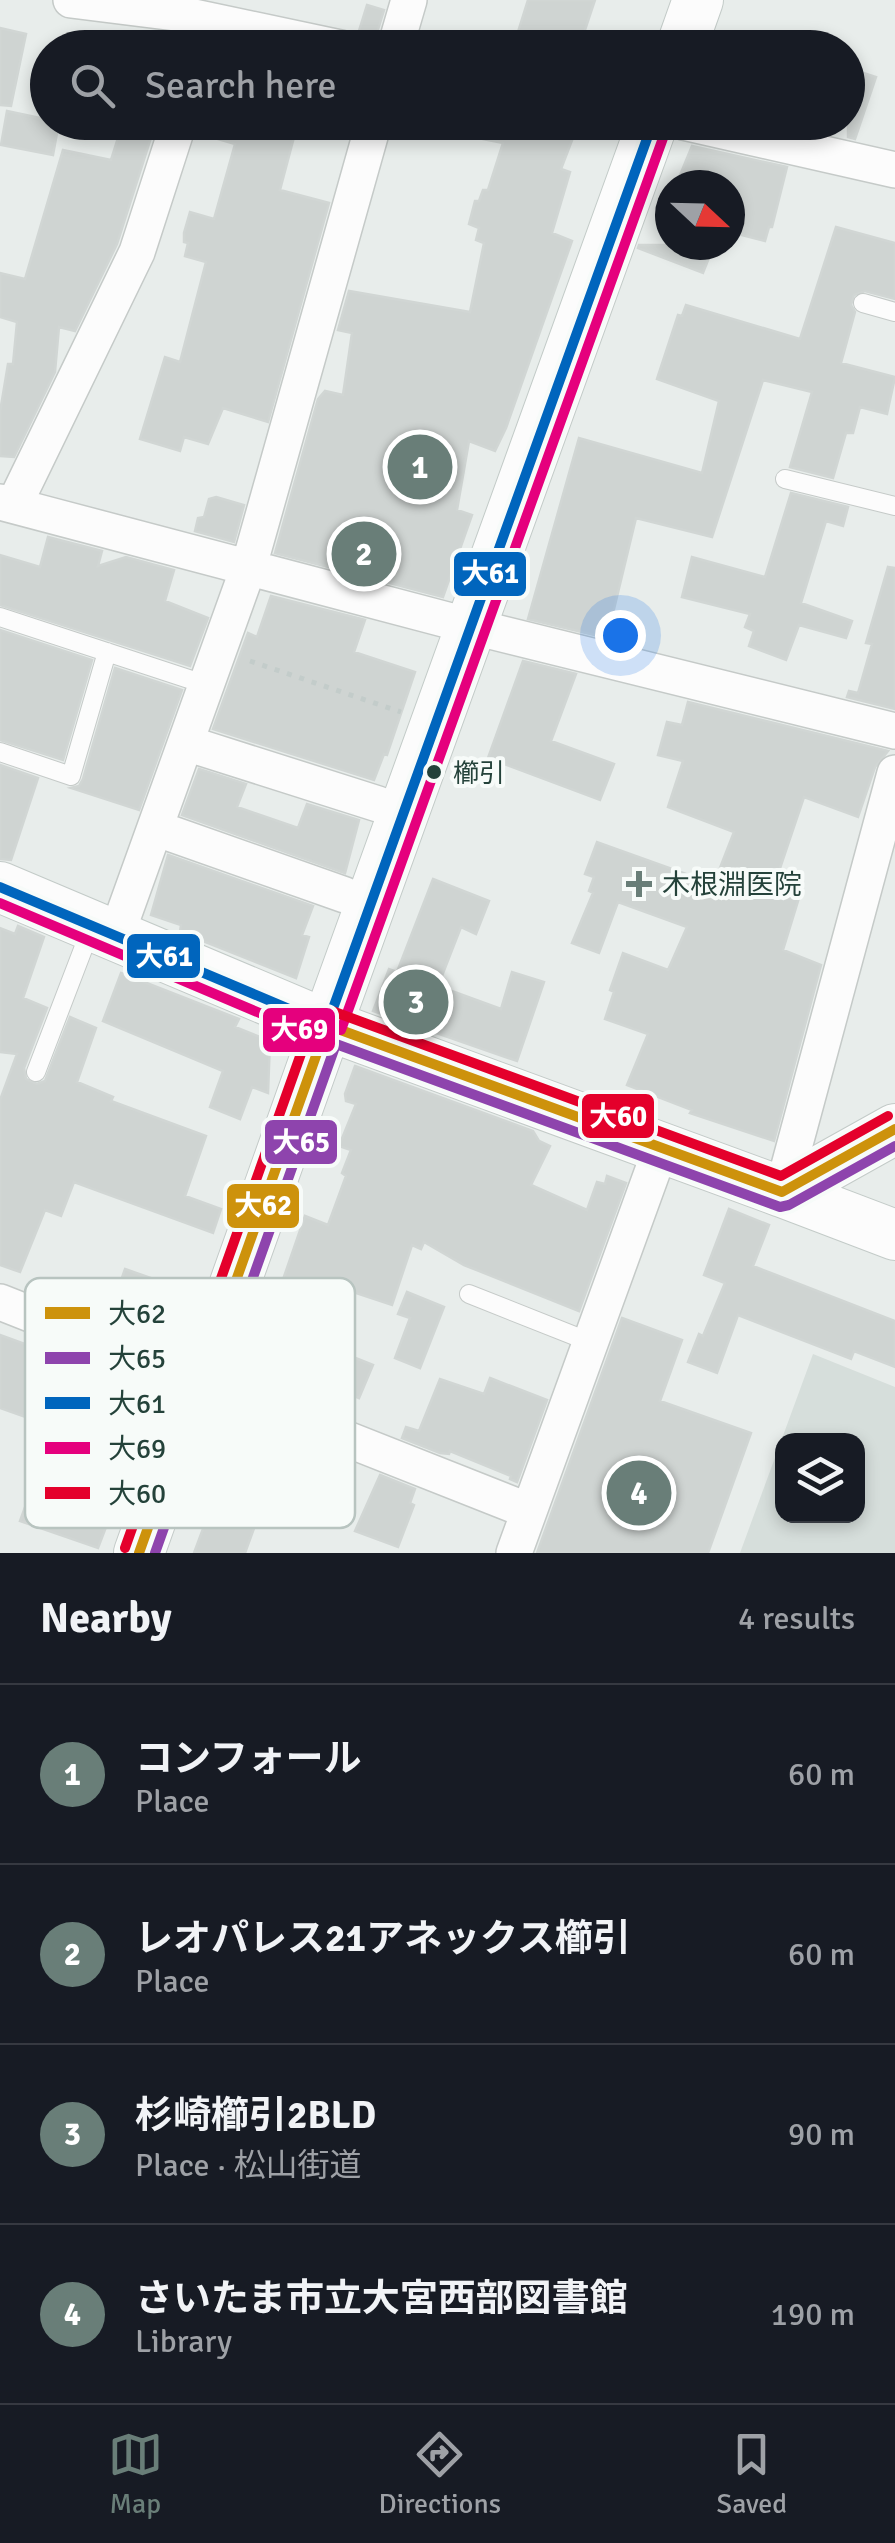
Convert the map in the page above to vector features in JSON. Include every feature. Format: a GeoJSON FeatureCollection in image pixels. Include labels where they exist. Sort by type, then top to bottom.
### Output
{"type":"FeatureCollection","features":[{"type":"Feature","properties":{"kind":"street"},"geometry":{"type":"LineString","coordinates":[[70,0],[175,13],[200,30]]}},
{"type":"Feature","properties":{"kind":"street"},"geometry":{"type":"LineString","coordinates":[[400,30],[409,0]]}},
{"type":"Feature","properties":{"kind":"street"},"geometry":{"type":"LineString","coordinates":[[687,30],[698,0]]}},
{"type":"Feature","properties":{"kind":"street"},"geometry":{"type":"LineString","coordinates":[[173,140],[136,252],[7,503],[470,626],[895,731]]}},
{"type":"Feature","properties":{"kind":"street"},"geometry":{"type":"LineString","coordinates":[[104,931],[155,828],[250,566],[369,140]]}},
{"type":"Feature","properties":{"kind":"street"},"geometry":{"type":"LineString","coordinates":[[237,1278],[646,140]]}},
{"type":"Feature","properties":{"kind":"street"},"geometry":{"type":"LineString","coordinates":[[762,140],[895,170]]}},
{"type":"Feature","properties":{"kind":"street"},"geometry":{"type":"LineString","coordinates":[[186,743],[378,804]]}},
{"type":"Feature","properties":{"kind":"street"},"geometry":{"type":"LineString","coordinates":[[782,1192],[895,773]]}},
{"type":"Feature","properties":{"kind":"street"},"geometry":{"type":"LineString","coordinates":[[155,828],[345,895]]}},
{"type":"Feature","properties":{"kind":"street"},"geometry":{"type":"LineString","coordinates":[[0,887],[326,1026],[895,1235]]}},
{"type":"Feature","properties":{"kind":"street"},"geometry":{"type":"LineString","coordinates":[[782,1192],[895,1128]]}},
{"type":"Feature","properties":{"kind":"street"},"geometry":{"type":"LineString","coordinates":[[514,1553],[660,1148]]}},
{"type":"Feature","properties":{"kind":"street"},"geometry":{"type":"LineString","coordinates":[[0,1302],[25,1312]]}},
{"type":"Feature","properties":{"kind":"street"},"geometry":{"type":"LineString","coordinates":[[355,1443],[530,1510]]}},
{"type":"Feature","properties":{"kind":"street"},"geometry":{"type":"LineString","coordinates":[[139,1553],[148,1528]]}},
{"type":"Feature","properties":{"kind":"lane"},"geometry":{"type":"LineString","coordinates":[[863,303],[895,312]]}},
{"type":"Feature","properties":{"kind":"lane"},"geometry":{"type":"LineString","coordinates":[[785,479],[895,506]]}},
{"type":"Feature","properties":{"kind":"lane"},"geometry":{"type":"LineString","coordinates":[[0,617],[207,684]]}},
{"type":"Feature","properties":{"kind":"lane"},"geometry":{"type":"LineString","coordinates":[[0,752],[71,776],[107,652]]}},
{"type":"Feature","properties":{"kind":"lane"},"geometry":{"type":"LineString","coordinates":[[36,1072],[104,931]]}},
{"type":"Feature","properties":{"kind":"lane"},"geometry":{"type":"LineString","coordinates":[[469,1294],[590,1342]]}},
{"type":"Feature","properties":{"kind":"path"},"geometry":{"type":"LineString","coordinates":[[219,651],[410,714]]}},
{"type":"Feature","properties":{"kind":"shaded area"},"geometry":{"type":"Polygon","coordinates":[[[813,1354],[895,1387],[895,1553],[740,1553],[775,1458],[775,1523],[865,1523],[865,1433],[784,1433],[813,1354]]]}},
{"type":"Feature","properties":{"kind":"building"},"geometry":{"type":"Polygon","coordinates":[[[528,0],[595,0],[585,30],[519,30],[528,0]]]}},
{"type":"Feature","properties":{"kind":"building"},"geometry":{"type":"Polygon","coordinates":[[[367,5],[384,10],[378,30],[359,30],[367,5]]]}},
{"type":"Feature","properties":{"kind":"building"},"geometry":{"type":"Polygon","coordinates":[[[0,28],[26,34],[11,106],[0,105],[0,28]]]}},
{"type":"Feature","properties":{"kind":"building"},"geometry":{"type":"Polygon","coordinates":[[[865,73],[876,77],[865,109],[865,73]]]}},
{"type":"Feature","properties":{"kind":"building"},"geometry":{"type":"Polygon","coordinates":[[[7,111],[30,116],[30,140],[56,140],[53,155],[1,145],[7,111]]]}},
{"type":"Feature","properties":{"kind":"building"},"geometry":{"type":"Polygon","coordinates":[[[117,140],[150,140],[117,244],[75,331],[59,327],[55,372],[14,457],[0,456],[0,412],[8,364],[13,364],[17,322],[0,317],[0,273],[25,279],[63,150],[111,160],[117,140]]]}},
{"type":"Feature","properties":{"kind":"building"},"geometry":{"type":"Polygon","coordinates":[[[222,140],[293,140],[280,190],[329,203],[268,422],[223,408],[208,444],[184,437],[180,451],[140,439],[165,357],[180,362],[206,262],[185,256],[188,243],[184,242],[184,233],[190,212],[214,219],[235,144],[222,140]]]}},
{"type":"Feature","properties":{"kind":"building"},"geometry":{"type":"Polygon","coordinates":[[[488,140],[572,140],[561,169],[570,172],[552,233],[572,241],[495,451],[469,441],[457,510],[472,515],[443,597],[275,553],[318,399],[325,391],[343,395],[352,333],[338,330],[349,291],[470,312],[484,243],[476,240],[479,228],[469,224],[475,201],[479,201],[483,190],[488,190],[503,143],[488,140]]]}},
{"type":"Feature","properties":{"kind":"building"},"geometry":{"type":"Polygon","coordinates":[[[692,146],[787,167],[765,241],[745,236],[745,170],[682,170],[692,146]]]}},
{"type":"Feature","properties":{"kind":"building"},"geometry":{"type":"Polygon","coordinates":[[[836,227],[895,243],[895,299],[865,291],[854,295],[851,305],[855,312],[841,363],[895,377],[887,414],[860,407],[853,433],[846,433],[833,478],[790,467],[812,392],[763,380],[712,537],[636,518],[607,638],[528,619],[579,438],[702,473],[719,401],[657,379],[678,315],[682,316],[686,305],[800,339],[836,227]]]}},
{"type":"Feature","properties":{"kind":"building"},"geometry":{"type":"Polygon","coordinates":[[[655,245],[655,255],[638,248],[655,245]]]}},
{"type":"Feature","properties":{"kind":"building"},"geometry":{"type":"Polygon","coordinates":[[[669,260],[708,260],[703,273],[669,260]]]}},
{"type":"Feature","properties":{"kind":"building"},"geometry":{"type":"Polygon","coordinates":[[[791,493],[848,507],[843,526],[826,521],[801,603],[852,621],[846,638],[799,625],[786,660],[749,646],[754,631],[745,627],[750,614],[682,597],[692,557],[765,577],[791,493]]]}},
{"type":"Feature","properties":{"kind":"building"},"geometry":{"type":"Polygon","coordinates":[[[216,497],[244,505],[234,542],[195,531],[209,499],[216,497]]]}},
{"type":"Feature","properties":{"kind":"building"},"geometry":{"type":"Polygon","coordinates":[[[48,537],[102,551],[98,566],[126,557],[174,570],[165,601],[208,618],[190,666],[0,605],[0,555],[40,567],[48,537]]]}},
{"type":"Feature","properties":{"kind":"building"},"geometry":{"type":"Polygon","coordinates":[[[888,567],[895,568],[895,709],[847,697],[849,691],[858,693],[872,644],[866,643],[888,567]]]}},
{"type":"Feature","properties":{"kind":"building"},"geometry":{"type":"Polygon","coordinates":[[[271,596],[365,620],[354,652],[415,672],[387,755],[384,754],[374,780],[213,729],[248,633],[257,637],[271,596]]]}},
{"type":"Feature","properties":{"kind":"building"},"geometry":{"type":"Polygon","coordinates":[[[0,630],[92,660],[63,760],[0,740],[0,630]]]}},
{"type":"Feature","properties":{"kind":"building"},"geometry":{"type":"Polygon","coordinates":[[[523,661],[576,674],[551,741],[614,764],[600,800],[488,758],[523,661]]]}},
{"type":"Feature","properties":{"kind":"building"},"geometry":{"type":"Polygon","coordinates":[[[115,668],[182,690],[139,810],[71,788],[79,786],[83,779],[115,668]]]}},
{"type":"Feature","properties":{"kind":"building"},"geometry":{"type":"Polygon","coordinates":[[[688,702],[888,751],[875,767],[858,817],[804,797],[776,880],[802,888],[783,950],[821,965],[774,1141],[690,1113],[692,1110],[627,1085],[648,1034],[605,1019],[623,953],[668,970],[687,927],[618,902],[599,953],[572,943],[593,893],[589,891],[594,877],[585,874],[597,842],[711,883],[714,873],[718,873],[734,832],[668,807],[683,761],[658,755],[667,722],[682,725],[688,702]]]}},
{"type":"Feature","properties":{"kind":"building"},"geometry":{"type":"Polygon","coordinates":[[[0,765],[38,778],[11,860],[0,859],[0,765]]]}},
{"type":"Feature","properties":{"kind":"building"},"geometry":{"type":"Polygon","coordinates":[[[199,769],[246,784],[237,807],[298,828],[307,804],[359,820],[345,873],[182,815],[199,769]]]}},
{"type":"Feature","properties":{"kind":"building"},"geometry":{"type":"Polygon","coordinates":[[[168,855],[313,906],[302,935],[309,937],[296,978],[180,932],[181,925],[151,915],[168,855]]]}},
{"type":"Feature","properties":{"kind":"building"},"geometry":{"type":"Polygon","coordinates":[[[433,879],[489,901],[476,934],[461,927],[438,986],[501,1009],[512,972],[544,982],[517,1061],[373,1011],[389,969],[397,972],[433,879]]]}},
{"type":"Feature","properties":{"kind":"building"},"geometry":{"type":"Polygon","coordinates":[[[18,926],[44,937],[23,998],[47,1008],[24,1068],[26,1079],[37,1084],[45,1081],[70,1017],[96,1028],[77,1082],[113,1097],[111,1101],[206,1136],[185,1196],[221,1209],[213,1233],[74,1182],[61,1216],[45,1210],[20,1272],[0,1265],[0,1100],[17,1054],[0,1052],[0,928],[15,934],[18,926]]]}},
{"type":"Feature","properties":{"kind":"building"},"geometry":{"type":"Polygon","coordinates":[[[121,973],[239,1019],[235,1027],[270,1041],[268,1093],[252,1087],[240,1119],[210,1107],[223,1071],[103,1021],[121,973]]]}},
{"type":"Feature","properties":{"kind":"building"},"geometry":{"type":"Polygon","coordinates":[[[355,1066],[533,1131],[539,1141],[550,1146],[531,1185],[587,1210],[597,1182],[605,1184],[607,1176],[626,1183],[579,1311],[464,1265],[424,1242],[421,1249],[412,1245],[392,1305],[355,1293],[355,1278],[284,1278],[305,1216],[328,1225],[346,1176],[342,1173],[351,1150],[339,1146],[356,1104],[346,1101],[355,1066]]]}},
{"type":"Feature","properties":{"kind":"building"},"geometry":{"type":"Polygon","coordinates":[[[729,1209],[769,1225],[753,1266],[895,1321],[895,1367],[854,1351],[851,1359],[738,1315],[717,1373],[688,1362],[725,1283],[704,1275],[729,1209]]]}},
{"type":"Feature","properties":{"kind":"building"},"geometry":{"type":"Polygon","coordinates":[[[125,1269],[151,1278],[122,1278],[125,1269]]]}},
{"type":"Feature","properties":{"kind":"building"},"geometry":{"type":"Polygon","coordinates":[[[407,1292],[444,1307],[420,1368],[395,1358],[410,1318],[398,1314],[407,1292]]]}},
{"type":"Feature","properties":{"kind":"building"},"geometry":{"type":"Polygon","coordinates":[[[622,1318],[682,1340],[660,1401],[751,1433],[708,1553],[537,1553],[622,1318]]]}},
{"type":"Feature","properties":{"kind":"building"},"geometry":{"type":"Polygon","coordinates":[[[0,1335],[25,1344],[25,1417],[0,1408],[0,1335]]]}},
{"type":"Feature","properties":{"kind":"building"},"geometry":{"type":"Polygon","coordinates":[[[355,1358],[373,1365],[359,1398],[355,1396],[355,1358]]]}},
{"type":"Feature","properties":{"kind":"building"},"geometry":{"type":"Polygon","coordinates":[[[490,1378],[547,1400],[517,1482],[450,1451],[440,1453],[402,1438],[406,1427],[419,1431],[440,1379],[484,1394],[490,1378]]]}},
{"type":"Feature","properties":{"kind":"building"},"geometry":{"type":"Polygon","coordinates":[[[380,1475],[415,1489],[410,1503],[414,1505],[398,1547],[355,1531],[380,1475]]]}},
{"type":"Feature","properties":{"kind":"building"},"geometry":{"type":"Polygon","coordinates":[[[40,1528],[106,1528],[98,1548],[40,1528]]]}},
{"type":"Feature","properties":{"kind":"building"},"geometry":{"type":"Polygon","coordinates":[[[203,1528],[254,1528],[245,1553],[194,1553],[203,1528]]]}},
{"type":"Feature","properties":{"kind":"transit line","name":"大61"},"geometry":{"type":"LineString","coordinates":[[327,1025],[647,140]]}},
{"type":"Feature","properties":{"kind":"transit line","name":"大69"},"geometry":{"type":"LineString","coordinates":[[341,1030],[662,140]]}},
{"type":"Feature","properties":{"kind":"transit line","name":"大61"},"geometry":{"type":"LineString","coordinates":[[0,887],[327,1025]]}},
{"type":"Feature","properties":{"kind":"transit line","name":"大69"},"geometry":{"type":"LineString","coordinates":[[0,903],[321,1039]]}},
{"type":"Feature","properties":{"kind":"transit line","name":"大60"},"geometry":{"type":"LineString","coordinates":[[221,1278],[319,1012],[332,1011],[781,1176],[888,1116]]}},
{"type":"Feature","properties":{"kind":"transit line","name":"大62"},"geometry":{"type":"LineString","coordinates":[[237,1278],[327,1025],[782,1192],[895,1129]]}},
{"type":"Feature","properties":{"kind":"transit line","name":"大65"},"geometry":{"type":"LineString","coordinates":[[253,1278],[336,1044],[780,1207],[895,1146]]}},
{"type":"Feature","properties":{"kind":"transit line","name":"大60"},"geometry":{"type":"LineString","coordinates":[[125,1548],[132,1528]]}},
{"type":"Feature","properties":{"kind":"transit line","name":"大62"},"geometry":{"type":"LineString","coordinates":[[139,1553],[148,1528]]}},
{"type":"Feature","properties":{"kind":"transit line","name":"大65"},"geometry":{"type":"LineString","coordinates":[[155,1553],[164,1528]]}},
{"type":"Feature","properties":{"kind":"place","name":"コンフォール"},"geometry":{"type":"Point","coordinates":[420,467]}},
{"type":"Feature","properties":{"kind":"place","name":"レオパレス21アネックス櫛引"},"geometry":{"type":"Point","coordinates":[364,554]}},
{"type":"Feature","properties":{"kind":"place","name":"櫛引"},"geometry":{"type":"Point","coordinates":[434,772]}},
{"type":"Feature","properties":{"kind":"place","name":"木根淵医院"},"geometry":{"type":"Point","coordinates":[639,884]}},
{"type":"Feature","properties":{"kind":"place","name":"杉崎櫛引2BLD"},"geometry":{"type":"Point","coordinates":[416,1002]}},
{"type":"Feature","properties":{"kind":"place","name":"さいたま市立大宮西部図書館"},"geometry":{"type":"Point","coordinates":[639,1493]}}]}
